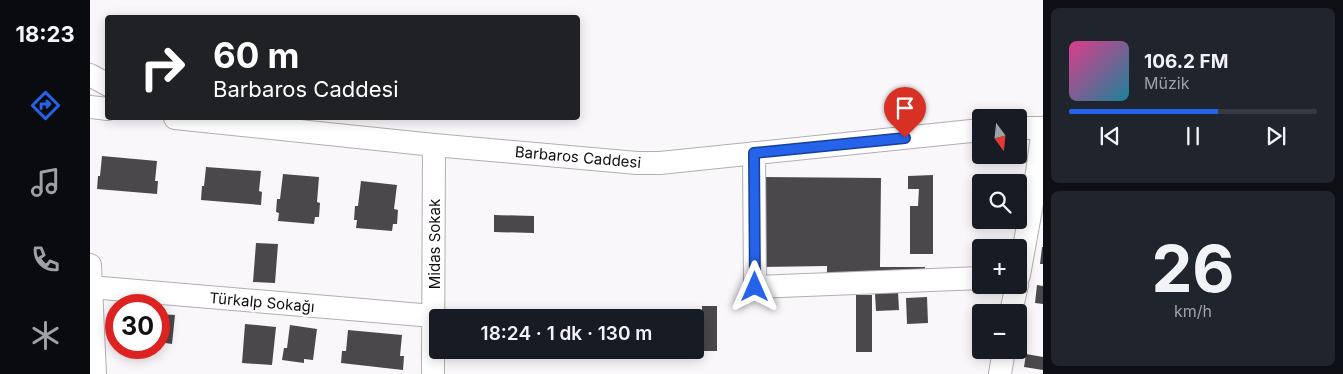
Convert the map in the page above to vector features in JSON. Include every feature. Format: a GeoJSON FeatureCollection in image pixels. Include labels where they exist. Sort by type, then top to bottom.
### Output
{"type":"FeatureCollection","features":[{"type":"Feature","properties":{"kind":"street"},"geometry":{"type":"LineString","coordinates":[[90,75],[105,83]]}},
{"type":"Feature","properties":{"kind":"street"},"geometry":{"type":"LineString","coordinates":[[90,107],[105,109]]}},
{"type":"Feature","properties":{"kind":"street","name":"Barbaros Caddesi"},"geometry":{"type":"LineString","coordinates":[[195,120],[637,163],[660,163],[972,131]]}},
{"type":"Feature","properties":{"kind":"street"},"geometry":{"type":"LineString","coordinates":[[1026,239],[1043,128],[1028,128]]}},
{"type":"Feature","properties":{"kind":"street","name":"Midas Sokak"},"geometry":{"type":"LineString","coordinates":[[434,144],[434,309]]}},
{"type":"Feature","properties":{"kind":"street"},"geometry":{"type":"LineString","coordinates":[[754,153],[755,287],[972,278]]}},
{"type":"Feature","properties":{"kind":"street"},"geometry":{"type":"LineString","coordinates":[[90,280],[95,374]]}},
{"type":"Feature","properties":{"kind":"street","name":"Türkalp Sokağı"},"geometry":{"type":"LineString","coordinates":[[90,280],[429,315]]}},
{"type":"Feature","properties":{"kind":"street","name":"Midas Sokak"},"geometry":{"type":"LineString","coordinates":[[433,359],[433,374]]}},
{"type":"Feature","properties":{"kind":"street"},"geometry":{"type":"LineString","coordinates":[[1000,374],[1002,359]]}},
{"type":"Feature","properties":{"kind":"building"},"geometry":{"type":"Polygon","coordinates":[[[102,156],[157,161],[155,181],[158,181],[157,194],[97,189],[102,156]]]}},
{"type":"Feature","properties":{"kind":"building"},"geometry":{"type":"Polygon","coordinates":[[[206,167],[261,171],[259,191],[262,192],[261,205],[201,200],[206,167]]]}},
{"type":"Feature","properties":{"kind":"building"},"geometry":{"type":"Polygon","coordinates":[[[283,174],[319,177],[317,202],[320,203],[319,217],[315,217],[314,224],[278,221],[279,213],[276,212],[277,199],[280,199],[283,174]]]}},
{"type":"Feature","properties":{"kind":"building"},"geometry":{"type":"Polygon","coordinates":[[[933,175],[933,254],[910,254],[910,206],[918,206],[919,189],[908,189],[908,176],[933,175]]]}},
{"type":"Feature","properties":{"kind":"building"},"geometry":{"type":"Polygon","coordinates":[[[758,177],[881,178],[880,267],[925,267],[924,280],[827,277],[827,266],[757,267],[758,177]]]}},
{"type":"Feature","properties":{"kind":"building"},"geometry":{"type":"Polygon","coordinates":[[[361,181],[397,185],[394,209],[398,210],[397,224],[393,224],[392,231],[356,228],[357,220],[354,220],[355,206],[358,206],[361,181]]]}},
{"type":"Feature","properties":{"kind":"building"},"geometry":{"type":"Polygon","coordinates":[[[494,215],[534,216],[534,233],[494,232],[494,215]]]}},
{"type":"Feature","properties":{"kind":"building"},"geometry":{"type":"Polygon","coordinates":[[[256,243],[278,244],[275,283],[253,282],[256,243]]]}},
{"type":"Feature","properties":{"kind":"building"},"geometry":{"type":"Polygon","coordinates":[[[1042,247],[1043,264],[1040,264],[1042,247]]]}},
{"type":"Feature","properties":{"kind":"building"},"geometry":{"type":"Polygon","coordinates":[[[1037,285],[1043,286],[1043,304],[1035,303],[1037,285]]]}},
{"type":"Feature","properties":{"kind":"building"},"geometry":{"type":"Polygon","coordinates":[[[898,292],[899,310],[876,311],[875,294],[898,292]]]}},
{"type":"Feature","properties":{"kind":"building"},"geometry":{"type":"Polygon","coordinates":[[[856,295],[872,295],[872,352],[856,352],[856,295]]]}},
{"type":"Feature","properties":{"kind":"building"},"geometry":{"type":"Polygon","coordinates":[[[927,297],[928,323],[907,324],[906,298],[927,297]]]}},
{"type":"Feature","properties":{"kind":"building"},"geometry":{"type":"Polygon","coordinates":[[[702,306],[717,306],[717,351],[704,351],[704,309],[702,309],[702,306]]]}},
{"type":"Feature","properties":{"kind":"building"},"geometry":{"type":"Polygon","coordinates":[[[170,315],[175,315],[172,344],[170,344],[170,315]]]}},
{"type":"Feature","properties":{"kind":"building"},"geometry":{"type":"Polygon","coordinates":[[[245,324],[276,327],[272,365],[242,363],[245,324]]]}},
{"type":"Feature","properties":{"kind":"building"},"geometry":{"type":"Polygon","coordinates":[[[290,325],[317,329],[313,360],[304,359],[304,363],[282,360],[284,348],[287,348],[290,325]]]}},
{"type":"Feature","properties":{"kind":"building"},"geometry":{"type":"Polygon","coordinates":[[[348,330],[402,335],[400,356],[404,356],[403,370],[341,363],[342,351],[346,351],[348,330]]]}},
{"type":"Feature","properties":{"kind":"building"},"geometry":{"type":"Polygon","coordinates":[[[1027,354],[1043,357],[1043,370],[1024,367],[1027,354]]]}},
{"type":"Feature","properties":{"kind":"route"},"geometry":{"type":"LineString","coordinates":[[755,287],[754,153],[905,138]]}}]}
